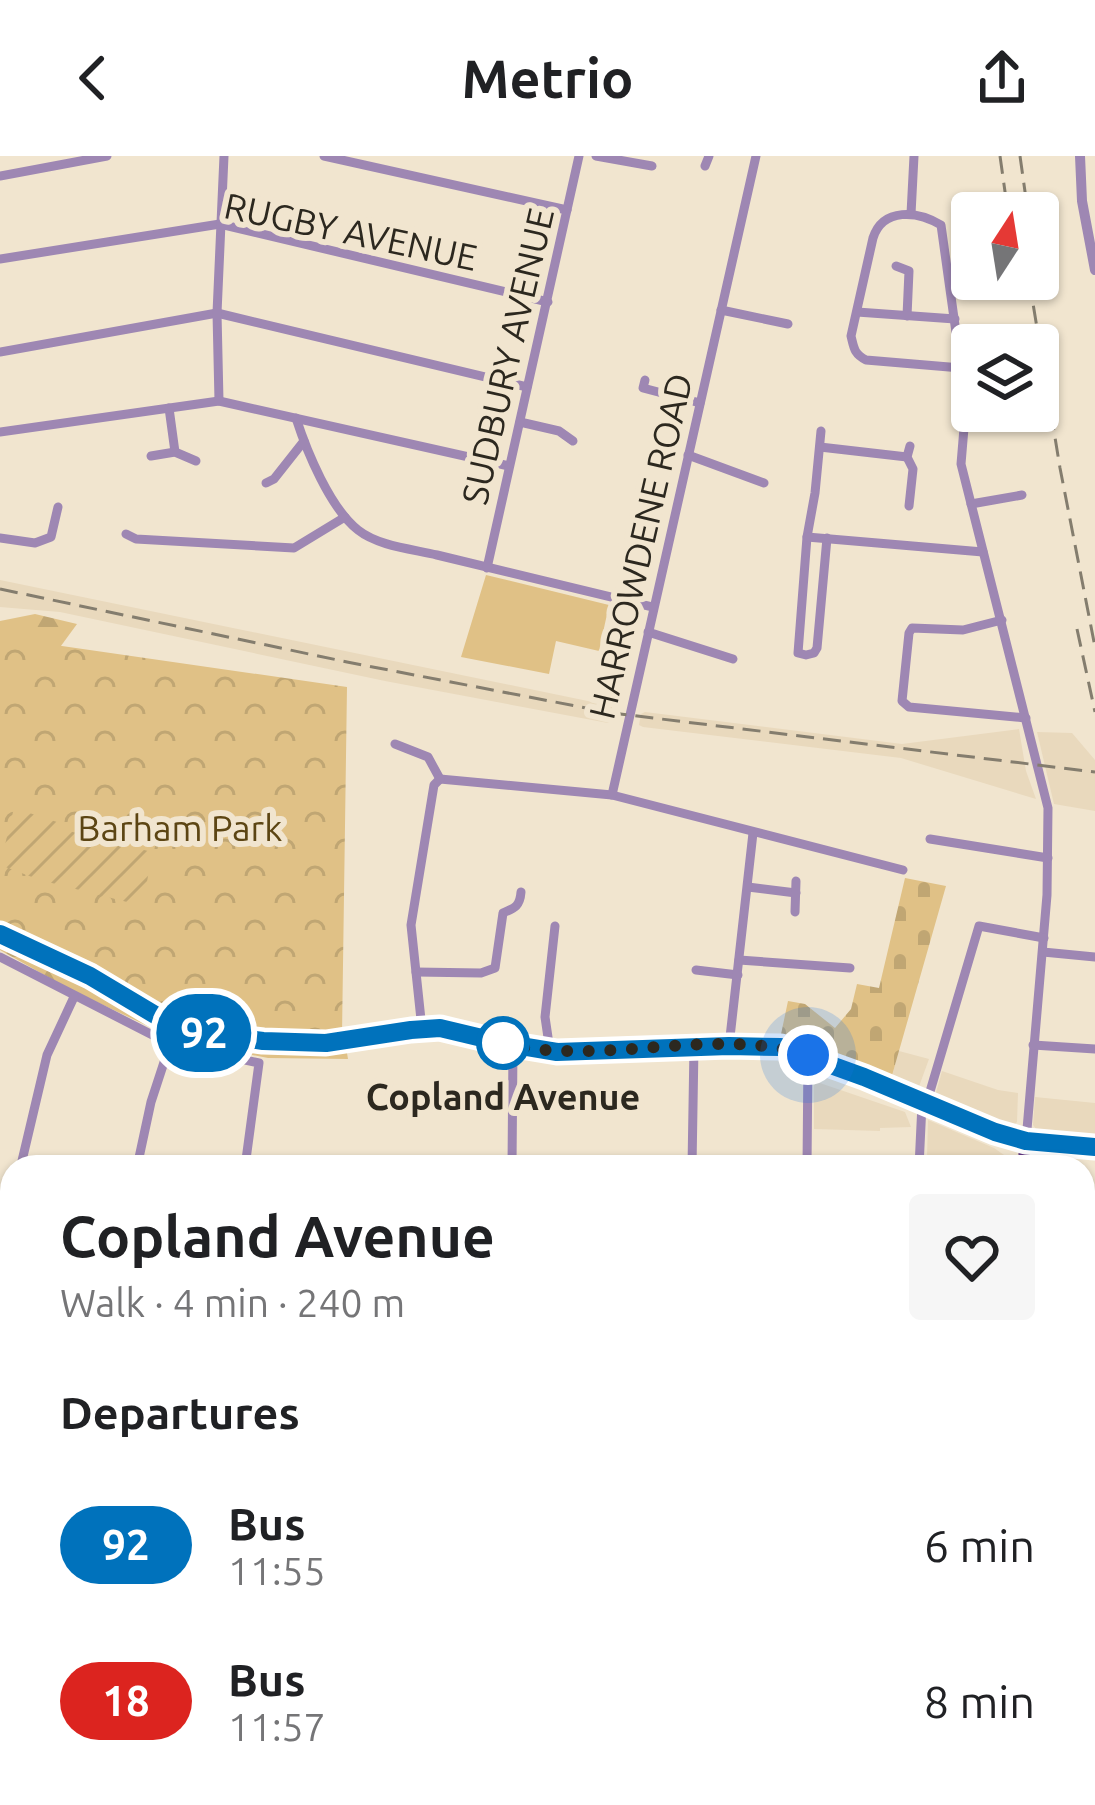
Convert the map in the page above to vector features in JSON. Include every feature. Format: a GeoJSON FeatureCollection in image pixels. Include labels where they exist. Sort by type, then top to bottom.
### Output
{"type":"FeatureCollection","features":[{"type":"Feature","properties":{"kind":"main road"},"geometry":{"type":"LineString","coordinates":[[0,934],[190,1031],[326,1043],[422,1029],[455,1030],[550,1052],[781,1047],[995,1132],[1026,1141],[1095,1147]]}},
{"type":"Feature","properties":{"kind":"main road"},"geometry":{"type":"LineString","coordinates":[[1025,1155],[1026,1141]]}},
{"type":"Feature","properties":{"kind":"street"},"geometry":{"type":"LineString","coordinates":[[0,176],[106,156]]}},
{"type":"Feature","properties":{"kind":"street"},"geometry":{"type":"LineString","coordinates":[[219,401],[217,313],[224,156]]}},
{"type":"Feature","properties":{"kind":"street"},"geometry":{"type":"LineString","coordinates":[[324,156],[567,210]]}},
{"type":"Feature","properties":{"kind":"street","name":"SUDBURY AVENUE"},"geometry":{"type":"LineString","coordinates":[[487,568],[580,156]]}},
{"type":"Feature","properties":{"kind":"street"},"geometry":{"type":"LineString","coordinates":[[596,156],[652,166]]}},
{"type":"Feature","properties":{"kind":"street"},"geometry":{"type":"LineString","coordinates":[[910,214],[914,156]]}},
{"type":"Feature","properties":{"kind":"street"},"geometry":{"type":"LineString","coordinates":[[1080,156],[1082,201],[1095,270]]}},
{"type":"Feature","properties":{"kind":"street","name":"HARROWDENE ROAD"},"geometry":{"type":"LineString","coordinates":[[612,795],[752,157]]}},
{"type":"Feature","properties":{"kind":"street"},"geometry":{"type":"LineString","coordinates":[[951,367],[858,356],[851,336],[878,224],[910,214],[941,225],[956,324]]}},
{"type":"Feature","properties":{"kind":"street","name":"RUGBY AVENUE"},"geometry":{"type":"LineString","coordinates":[[0,259],[220,224],[548,302]]}},
{"type":"Feature","properties":{"kind":"street"},"geometry":{"type":"LineString","coordinates":[[896,266],[909,271],[908,316]]}},
{"type":"Feature","properties":{"kind":"street"},"geometry":{"type":"LineString","coordinates":[[721,310],[788,324]]}},
{"type":"Feature","properties":{"kind":"street"},"geometry":{"type":"LineString","coordinates":[[856,312],[955,319]]}},
{"type":"Feature","properties":{"kind":"street"},"geometry":{"type":"LineString","coordinates":[[0,352],[217,313],[527,387]]}},
{"type":"Feature","properties":{"kind":"street"},"geometry":{"type":"LineString","coordinates":[[643,387],[700,403]]}},
{"type":"Feature","properties":{"kind":"street"},"geometry":{"type":"LineString","coordinates":[[0,432],[219,401],[509,466]]}},
{"type":"Feature","properties":{"kind":"street"},"geometry":{"type":"LineString","coordinates":[[169,408],[175,452]]}},
{"type":"Feature","properties":{"kind":"street"},"geometry":{"type":"LineString","coordinates":[[296,418],[333,500],[371,538],[653,607]]}},
{"type":"Feature","properties":{"kind":"street"},"geometry":{"type":"LineString","coordinates":[[520,422],[560,431],[573,441]]}},
{"type":"Feature","properties":{"kind":"street"},"geometry":{"type":"LineString","coordinates":[[821,431],[798,652],[806,655],[817,648],[827,538]]}},
{"type":"Feature","properties":{"kind":"street"},"geometry":{"type":"LineString","coordinates":[[964,432],[961,464],[1048,808],[1044,938],[1026,1141]]}},
{"type":"Feature","properties":{"kind":"street"},"geometry":{"type":"LineString","coordinates":[[266,483],[304,441]]}},
{"type":"Feature","properties":{"kind":"street"},"geometry":{"type":"LineString","coordinates":[[820,447],[908,451],[913,470],[909,506]]}},
{"type":"Feature","properties":{"kind":"street"},"geometry":{"type":"LineString","coordinates":[[151,456],[175,452],[196,460]]}},
{"type":"Feature","properties":{"kind":"street"},"geometry":{"type":"LineString","coordinates":[[688,455],[764,484]]}},
{"type":"Feature","properties":{"kind":"street"},"geometry":{"type":"LineString","coordinates":[[970,504],[1022,495]]}},
{"type":"Feature","properties":{"kind":"street"},"geometry":{"type":"LineString","coordinates":[[0,538],[35,543],[50,537],[58,507]]}},
{"type":"Feature","properties":{"kind":"street"},"geometry":{"type":"LineString","coordinates":[[126,534],[294,548],[345,517]]}},
{"type":"Feature","properties":{"kind":"street"},"geometry":{"type":"LineString","coordinates":[[807,537],[983,552]]}},
{"type":"Feature","properties":{"kind":"street"},"geometry":{"type":"LineString","coordinates":[[1002,620],[963,630],[912,628],[902,701],[909,707],[1026,718]]}},
{"type":"Feature","properties":{"kind":"street"},"geometry":{"type":"LineString","coordinates":[[648,632],[733,659]]}},
{"type":"Feature","properties":{"kind":"street"},"geometry":{"type":"LineString","coordinates":[[395,744],[428,757],[440,779]]}},
{"type":"Feature","properties":{"kind":"street"},"geometry":{"type":"LineString","coordinates":[[440,779],[612,795],[903,870]]}},
{"type":"Feature","properties":{"kind":"street"},"geometry":{"type":"LineString","coordinates":[[422,1029],[411,925],[423,839],[434,785],[440,779]]}},
{"type":"Feature","properties":{"kind":"street"},"geometry":{"type":"LineString","coordinates":[[729,1046],[753,833]]}},
{"type":"Feature","properties":{"kind":"street"},"geometry":{"type":"LineString","coordinates":[[930,839],[1048,858]]}},
{"type":"Feature","properties":{"kind":"street"},"geometry":{"type":"LineString","coordinates":[[748,887],[796,887],[795,912]]}},
{"type":"Feature","properties":{"kind":"street"},"geometry":{"type":"LineString","coordinates":[[416,972],[481,974],[495,968],[503,913],[515,908],[521,892]]}},
{"type":"Feature","properties":{"kind":"street"},"geometry":{"type":"LineString","coordinates":[[550,1052],[545,1017],[555,926]]}},
{"type":"Feature","properties":{"kind":"street"},"geometry":{"type":"LineString","coordinates":[[920,1155],[924,1104],[979,926],[1044,938]]}},
{"type":"Feature","properties":{"kind":"street"},"geometry":{"type":"LineString","coordinates":[[1042,952],[1095,958]]}},
{"type":"Feature","properties":{"kind":"street"},"geometry":{"type":"LineString","coordinates":[[0,957],[170,1044],[259,1063],[247,1155]]}},
{"type":"Feature","properties":{"kind":"street"},"geometry":{"type":"LineString","coordinates":[[739,960],[850,968]]}},
{"type":"Feature","properties":{"kind":"street"},"geometry":{"type":"LineString","coordinates":[[696,970],[737,975]]}},
{"type":"Feature","properties":{"kind":"street"},"geometry":{"type":"LineString","coordinates":[[23,1155],[47,1055],[74,997]]}},
{"type":"Feature","properties":{"kind":"street"},"geometry":{"type":"LineString","coordinates":[[140,1155],[170,1044]]}},
{"type":"Feature","properties":{"kind":"street"},"geometry":{"type":"LineString","coordinates":[[1033,1045],[1095,1049]]}},
{"type":"Feature","properties":{"kind":"street"},"geometry":{"type":"LineString","coordinates":[[512,1155],[513,1046]]}},
{"type":"Feature","properties":{"kind":"street"},"geometry":{"type":"LineString","coordinates":[[692,1155],[694,1046]]}},
{"type":"Feature","properties":{"kind":"street"},"geometry":{"type":"LineString","coordinates":[[807,1155],[808,1055]]}},
{"type":"Feature","properties":{"kind":"shaded area"},"geometry":{"type":"Polygon","coordinates":[[[0,580],[612,706],[611,720],[385,681],[60,612],[0,607],[0,580]]]}},
{"type":"Feature","properties":{"kind":"shaded area"},"geometry":{"type":"Polygon","coordinates":[[[645,712],[902,744],[1019,729],[1036,799],[901,758],[643,727],[639,725],[645,712]]]}},
{"type":"Feature","properties":{"kind":"shaded area"},"geometry":{"type":"Polygon","coordinates":[[[1037,732],[1072,733],[1095,760],[1095,811],[1054,804],[1037,732]]]}},
{"type":"Feature","properties":{"kind":"shaded area"},"geometry":{"type":"Polygon","coordinates":[[[899,1051],[929,1059],[917,1092],[891,1079],[899,1051]]]}},
{"type":"Feature","properties":{"kind":"shaded area"},"geometry":{"type":"Polygon","coordinates":[[[942,1071],[1018,1093],[1017,1122],[1001,1123],[935,1096],[942,1071]]]}},
{"type":"Feature","properties":{"kind":"shaded area"},"geometry":{"type":"Polygon","coordinates":[[[817,1082],[905,1112],[911,1127],[814,1129],[817,1082]]]}},
{"type":"Feature","properties":{"kind":"shaded area"},"geometry":{"type":"Polygon","coordinates":[[[1035,1097],[1095,1103],[1095,1137],[1037,1130],[1033,1125],[1035,1097]]]}},
{"type":"Feature","properties":{"kind":"shaded area"},"geometry":{"type":"Polygon","coordinates":[[[928,1120],[1004,1155],[927,1155],[928,1120]]]}},
{"type":"Feature","properties":{"kind":"green space"},"geometry":{"type":"Polygon","coordinates":[[[486,575],[609,605],[599,651],[556,641],[549,674],[461,657],[486,575]]]}},
{"type":"Feature","properties":{"kind":"green space"},"geometry":{"type":"Polygon","coordinates":[[[35,614],[77,624],[58,650],[0,648],[0,621],[35,614]]]}},
{"type":"Feature","properties":{"kind":"green space","name":"Barham Park"},"geometry":{"type":"Polygon","coordinates":[[[0,632],[62,646],[347,687],[342,1035],[226,1028],[183,1018],[95,966],[0,923],[0,632]]]}},
{"type":"Feature","properties":{"kind":"green space"},"geometry":{"type":"Polygon","coordinates":[[[14,808],[57,822],[57,828],[152,852],[143,906],[0,865],[14,808]]]}},
{"type":"Feature","properties":{"kind":"green space"},"geometry":{"type":"Polygon","coordinates":[[[905,878],[946,886],[891,1079],[819,1049],[780,1039],[788,1001],[805,1004],[835,1028],[851,1009],[857,984],[879,988],[905,878]]]}},
{"type":"Feature","properties":{"kind":"green space"},"geometry":{"type":"Polygon","coordinates":[[[0,941],[95,988],[154,1024],[152,1028],[0,950],[0,941]]]}},
{"type":"Feature","properties":{"kind":"green space"},"geometry":{"type":"Polygon","coordinates":[[[172,1034],[258,1049],[347,1053],[348,1059],[268,1058],[183,1042],[169,1038],[172,1034]]]}},
{"type":"Feature","properties":{"kind":"railway"},"geometry":{"type":"LineString","coordinates":[[1000,156],[1005,192]]}},
{"type":"Feature","properties":{"kind":"railway"},"geometry":{"type":"LineString","coordinates":[[1020,156],[1025,192]]}},
{"type":"Feature","properties":{"kind":"railway"},"geometry":{"type":"LineString","coordinates":[[1032,300],[1095,647]]}},
{"type":"Feature","properties":{"kind":"railway"},"geometry":{"type":"LineString","coordinates":[[0,589],[612,713],[1095,772]]}},
{"type":"Feature","properties":{"kind":"railway"},"geometry":{"type":"LineString","coordinates":[[1077,629],[1095,712]]}},
{"type":"Feature","properties":{"kind":"bus line","name":"92"},"geometry":{"type":"LineString","coordinates":[[0,934],[190,1031],[326,1043],[440,1028],[557,1052],[781,1047],[995,1132],[1026,1141],[1095,1147]]}},
{"type":"Feature","properties":{"kind":"place","name":"Copland Avenue"},"geometry":{"type":"Point","coordinates":[503,1043]}},
{"type":"Feature","properties":{"kind":"route"},"geometry":{"type":"LineString","coordinates":[[503,1043],[557,1052],[781,1047],[808,1055]]}}]}
